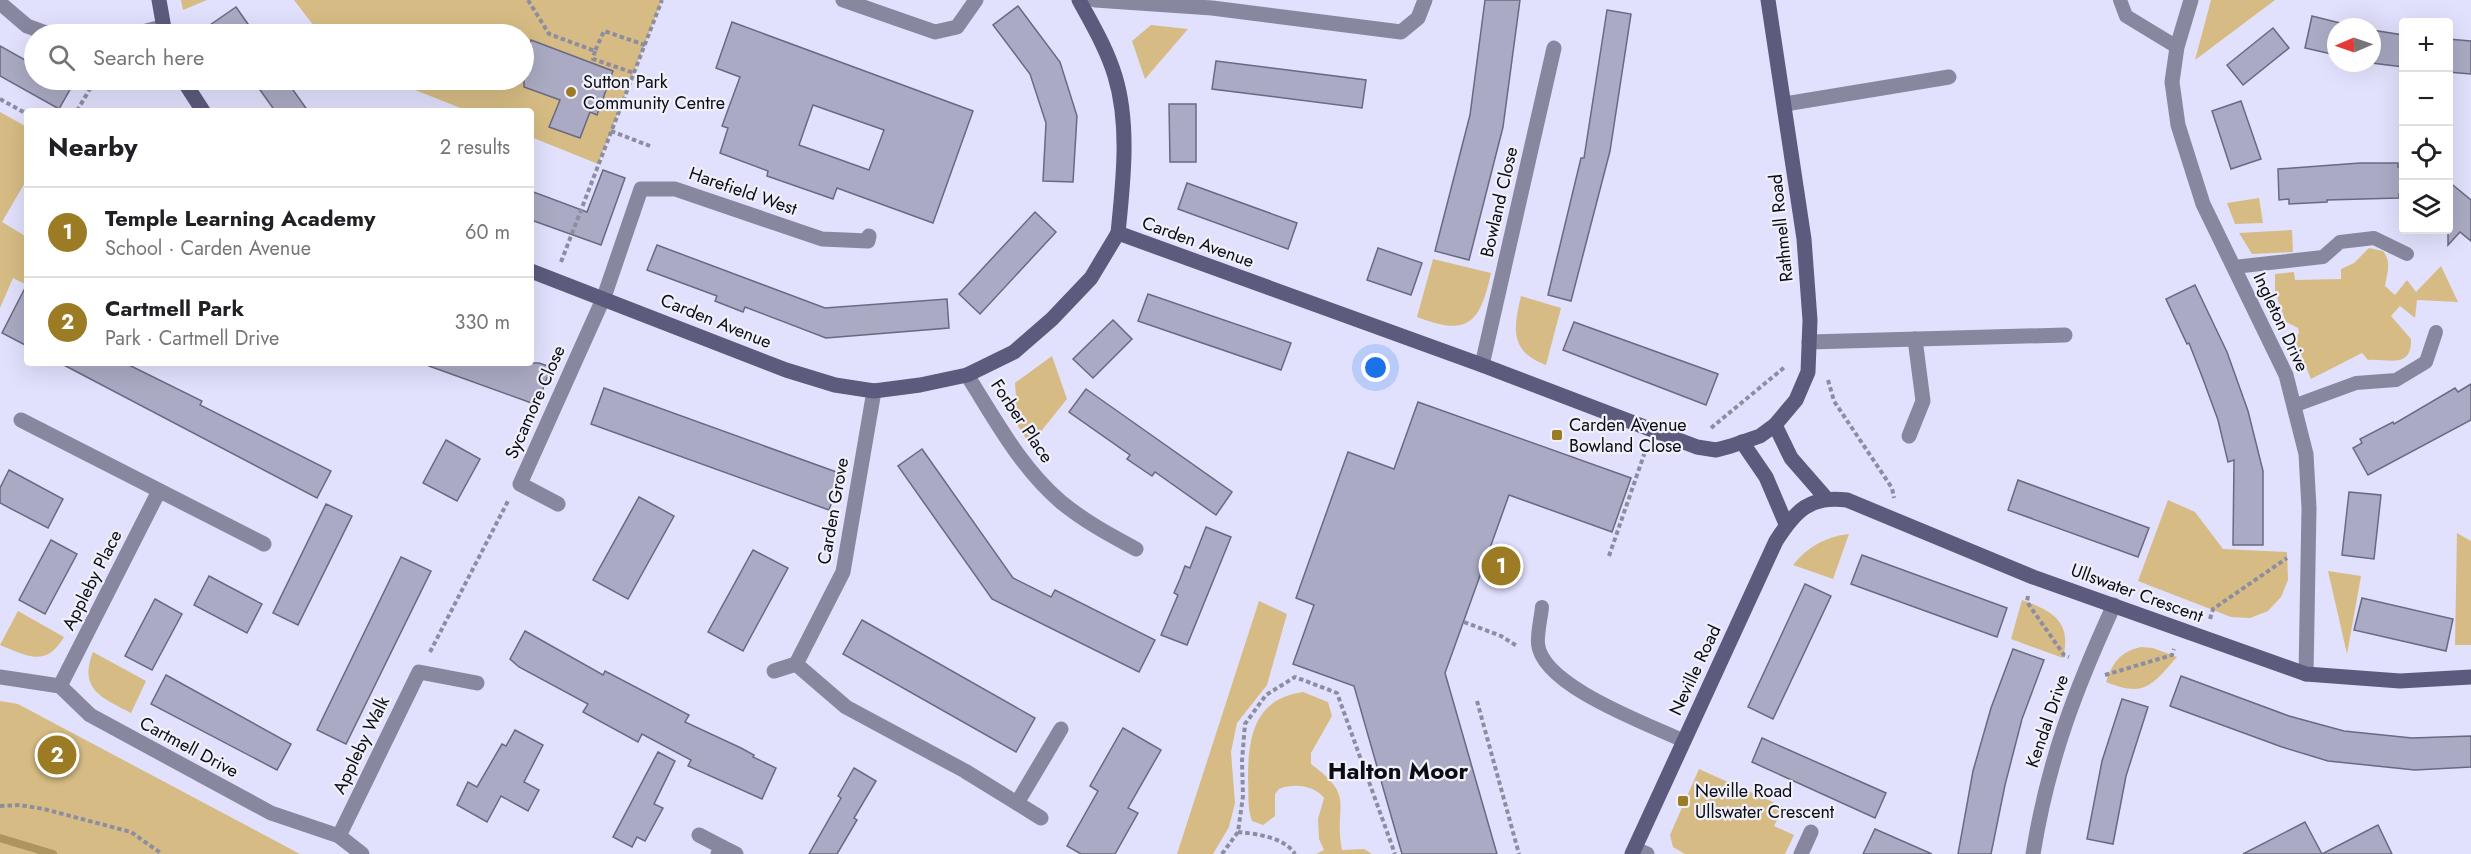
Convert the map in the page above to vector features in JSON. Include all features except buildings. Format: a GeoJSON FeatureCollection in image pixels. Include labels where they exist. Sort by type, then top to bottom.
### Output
{"type":"FeatureCollection","features":[{"type":"Feature","properties":{"kind":"street"},"geometry":{"type":"LineString","coordinates":[[159,0],[162,24]]}},
{"type":"Feature","properties":{"kind":"street"},"geometry":{"type":"LineString","coordinates":[[843,0],[935,32],[957,27],[976,0]]}},
{"type":"Feature","properties":{"kind":"street"},"geometry":{"type":"LineString","coordinates":[[1079,0],[1100,38],[1115,76],[1123,130],[1123,186],[1118,233]]}},
{"type":"Feature","properties":{"kind":"street"},"geometry":{"type":"LineString","coordinates":[[1095,0],[1212,8],[1401,32],[1418,18],[1425,0]]}},
{"type":"Feature","properties":{"kind":"street","name":"Rathmell Road"},"geometry":{"type":"LineString","coordinates":[[1760,436],[1775,425],[1796,400],[1808,372],[1809,342],[1804,239],[1768,0]]}},
{"type":"Feature","properties":{"kind":"street","name":"Ingleton Drive"},"geometry":{"type":"LineString","coordinates":[[2191,0],[2177,47],[2172,82],[2178,124],[2203,204],[2286,375],[2296,405],[2306,454],[2308,557],[2306,674]]}},
{"type":"Feature","properties":{"kind":"street"},"geometry":{"type":"LineString","coordinates":[[0,3],[25,24]]}},
{"type":"Feature","properties":{"kind":"street","name":"Bowland Close"},"geometry":{"type":"LineString","coordinates":[[1482,365],[1554,48]]}},
{"type":"Feature","properties":{"kind":"street"},"geometry":{"type":"LineString","coordinates":[[1785,104],[1949,77]]}},
{"type":"Feature","properties":{"kind":"street"},"geometry":{"type":"LineString","coordinates":[[189,90],[201,108]]}},
{"type":"Feature","properties":{"kind":"street","name":"Harefield West"},"geometry":{"type":"LineString","coordinates":[[603,297],[641,189],[675,189],[822,239],[868,242],[869,237]]}},
{"type":"Feature","properties":{"kind":"street","name":"Carden Avenue"},"geometry":{"type":"LineString","coordinates":[[534,272],[786,370],[835,385],[874,391],[920,386],[967,375],[1014,352],[1052,319],[1091,278],[1118,233],[1482,365],[1697,447],[1716,450],[1760,436]]}},
{"type":"Feature","properties":{"kind":"street","name":"Sycamore Close"},"geometry":{"type":"LineString","coordinates":[[558,504],[520,484],[603,297]]}},
{"type":"Feature","properties":{"kind":"street"},"geometry":{"type":"LineString","coordinates":[[1809,342],[2066,335]]}},
{"type":"Feature","properties":{"kind":"street"},"geometry":{"type":"LineString","coordinates":[[1909,436],[1923,401],[1915,339]]}},
{"type":"Feature","properties":{"kind":"street","name":"Forber Place"},"geometry":{"type":"LineString","coordinates":[[967,375],[1020,457],[1046,488],[1076,514],[1136,549]]}},
{"type":"Feature","properties":{"kind":"street","name":"Carden Grove"},"geometry":{"type":"LineString","coordinates":[[796,664],[843,572],[874,391]]}},
{"type":"Feature","properties":{"kind":"street"},"geometry":{"type":"LineString","coordinates":[[21,420],[264,544]]}},
{"type":"Feature","properties":{"kind":"street"},"geometry":{"type":"LineString","coordinates":[[1775,425],[1791,458],[1825,497]]}},
{"type":"Feature","properties":{"kind":"street"},"geometry":{"type":"LineString","coordinates":[[1742,442],[1766,477],[1786,524]]}},
{"type":"Feature","properties":{"kind":"street","name":"Appleby Place"},"geometry":{"type":"LineString","coordinates":[[60,687],[159,491]]}},
{"type":"Feature","properties":{"kind":"street","name":"Neville Road"},"geometry":{"type":"LineString","coordinates":[[1638,852],[1684,741],[1776,541],[1786,524],[1803,508],[1825,497]]}},
{"type":"Feature","properties":{"kind":"street","name":"Ullswater Crescent"},"geometry":{"type":"LineString","coordinates":[[1825,497],[1847,500],[2033,576],[2306,674],[2400,681],[2471,677]]}},
{"type":"Feature","properties":{"kind":"street","name":"Kendal Drive"},"geometry":{"type":"LineString","coordinates":[[2033,854],[2042,797],[2067,714],[2114,605]]}},
{"type":"Feature","properties":{"kind":"street"},"geometry":{"type":"LineString","coordinates":[[774,671],[796,664],[846,707],[1041,818]]}},
{"type":"Feature","properties":{"kind":"street"},"geometry":{"type":"LineString","coordinates":[[422,666],[477,683]]}},
{"type":"Feature","properties":{"kind":"street","name":"Appleby Walk"},"geometry":{"type":"LineString","coordinates":[[339,836],[422,666]]}},
{"type":"Feature","properties":{"kind":"street"},"geometry":{"type":"LineString","coordinates":[[0,677],[60,687]]}},
{"type":"Feature","properties":{"kind":"street","name":"Cartmell Drive"},"geometry":{"type":"LineString","coordinates":[[60,687],[90,715],[271,813],[339,836],[362,854]]}},
{"type":"Feature","properties":{"kind":"street"},"geometry":{"type":"LineString","coordinates":[[1017,803],[1061,729]]}},
{"type":"Feature","properties":{"kind":"street"},"geometry":{"type":"LineString","coordinates":[[1801,854],[1811,832]]}},
{"type":"Feature","properties":{"kind":"street"},"geometry":{"type":"LineString","coordinates":[[699,835],[720,850],[736,854]]}},
{"type":"Feature","properties":{"kind":"lane"},"geometry":{"type":"LineString","coordinates":[[2120,0],[2126,16],[2177,47]]}},
{"type":"Feature","properties":{"kind":"lane"},"geometry":{"type":"LineString","coordinates":[[2234,267],[2323,257],[2340,242],[2374,238],[2407,254]]}},
{"type":"Feature","properties":{"kind":"lane"},"geometry":{"type":"LineString","coordinates":[[2296,405],[2356,383],[2396,381],[2427,362],[2436,332]]}},
{"type":"Feature","properties":{"kind":"lane"},"geometry":{"type":"LineString","coordinates":[[1542,607],[1538,645],[1549,669],[1573,688],[1684,741]]}},
{"type":"Feature","properties":{"kind":"path"},"geometry":{"type":"LineString","coordinates":[[528,0],[549,34],[595,51]]}},
{"type":"Feature","properties":{"kind":"path"},"geometry":{"type":"LineString","coordinates":[[554,279],[662,0]]}},
{"type":"Feature","properties":{"kind":"path"},"geometry":{"type":"LineString","coordinates":[[634,73],[593,59],[595,51],[604,31],[645,45]]}},
{"type":"Feature","properties":{"kind":"path"},"geometry":{"type":"LineString","coordinates":[[79,108],[89,90]]}},
{"type":"Feature","properties":{"kind":"path"},"geometry":{"type":"LineString","coordinates":[[0,99],[24,112]]}},
{"type":"Feature","properties":{"kind":"path"},"geometry":{"type":"LineString","coordinates":[[611,131],[651,146]]}},
{"type":"Feature","properties":{"kind":"path"},"geometry":{"type":"LineString","coordinates":[[1830,341],[1828,384],[1834,401],[1892,488],[1895,501]]}},
{"type":"Feature","properties":{"kind":"path"},"geometry":{"type":"LineString","coordinates":[[1707,431],[1791,362]]}},
{"type":"Feature","properties":{"kind":"path"},"geometry":{"type":"LineString","coordinates":[[1609,556],[1647,449],[1655,452],[1662,435]]}},
{"type":"Feature","properties":{"kind":"path"},"geometry":{"type":"LineString","coordinates":[[422,666],[512,492],[520,484]]}},
{"type":"Feature","properties":{"kind":"path"},"geometry":{"type":"LineString","coordinates":[[2204,637],[2213,609],[2287,557],[2308,557]]}},
{"type":"Feature","properties":{"kind":"path"},"geometry":{"type":"LineString","coordinates":[[1464,622],[1502,636],[1520,648]]}},
{"type":"Feature","properties":{"kind":"path"},"geometry":{"type":"LineString","coordinates":[[1222,854],[1238,832],[1243,796],[1242,761],[1245,724],[1266,695],[1295,677],[1336,693],[1395,854]]}},
{"type":"Feature","properties":{"kind":"path"},"geometry":{"type":"LineString","coordinates":[[1477,701],[1518,854]]}},
{"type":"Feature","properties":{"kind":"path"},"geometry":{"type":"LineString","coordinates":[[0,807],[20,805],[44,809],[131,832],[162,854]]}},
{"type":"Feature","properties":{"kind":"path"},"geometry":{"type":"LineString","coordinates":[[1238,832],[1262,835],[1290,847],[1294,854]]}},
{"type":"Feature","properties":{"kind":"shaded area"},"geometry":{"type":"Polygon","coordinates":[[[181,0],[207,0],[183,10],[181,0]]]}},
{"type":"Feature","properties":{"kind":"shaded area"},"geometry":{"type":"Polygon","coordinates":[[[294,0],[662,0],[598,164],[534,138],[534,108],[460,108],[415,90],[534,90],[534,24],[312,24],[294,0]]]}},
{"type":"Feature","properties":{"kind":"shaded area"},"geometry":{"type":"Polygon","coordinates":[[[2211,0],[2275,0],[2195,60],[2211,0]]]}},
{"type":"Feature","properties":{"kind":"shaded area"},"geometry":{"type":"Polygon","coordinates":[[[1151,25],[1188,29],[1145,79],[1132,41],[1151,25]]]}},
{"type":"Feature","properties":{"kind":"shaded area"},"geometry":{"type":"Polygon","coordinates":[[[0,112],[24,125],[24,184],[2,222],[24,235],[24,284],[13,278],[0,308],[0,112]]]}},
{"type":"Feature","properties":{"kind":"shaded area"},"geometry":{"type":"Polygon","coordinates":[[[2259,198],[2263,223],[2235,224],[2227,203],[2259,198]]]}},
{"type":"Feature","properties":{"kind":"shaded area"},"geometry":{"type":"Polygon","coordinates":[[[2292,230],[2293,252],[2252,254],[2239,233],[2292,230]]]}},
{"type":"Feature","properties":{"kind":"shaded area"},"geometry":{"type":"Polygon","coordinates":[[[2369,248],[2383,251],[2386,255],[2388,268],[2385,286],[2395,295],[2407,280],[2416,292],[2441,266],[2458,302],[2417,300],[2415,318],[2400,306],[2391,316],[2411,339],[2410,349],[2403,359],[2368,360],[2362,353],[2311,379],[2295,340],[2299,333],[2298,328],[2286,322],[2275,292],[2275,274],[2294,272],[2295,280],[2341,279],[2341,269],[2354,263],[2369,248]]]}},
{"type":"Feature","properties":{"kind":"shaded area"},"geometry":{"type":"Polygon","coordinates":[[[1433,259],[1491,273],[1482,304],[1469,321],[1449,326],[1417,317],[1433,259]]]}},
{"type":"Feature","properties":{"kind":"shaded area"},"geometry":{"type":"Polygon","coordinates":[[[1521,296],[1561,308],[1546,365],[1534,360],[1526,353],[1517,338],[1516,319],[1521,296]]]}},
{"type":"Feature","properties":{"kind":"shaded area"},"geometry":{"type":"Polygon","coordinates":[[[1052,356],[1067,399],[1030,445],[1004,403],[1016,397],[1015,383],[1052,356]]]}},
{"type":"Feature","properties":{"kind":"shaded area"},"geometry":{"type":"Polygon","coordinates":[[[2168,500],[2195,512],[2223,549],[2287,552],[2288,580],[2281,597],[2268,611],[2250,618],[2231,617],[2138,581],[2168,500]]]}},
{"type":"Feature","properties":{"kind":"shaded area"},"geometry":{"type":"Polygon","coordinates":[[[2457,533],[2471,541],[2471,645],[2455,645],[2457,533]]]}},
{"type":"Feature","properties":{"kind":"shaded area"},"geometry":{"type":"Polygon","coordinates":[[[1849,534],[1833,579],[1793,565],[1818,544],[1833,537],[1849,534]]]}},
{"type":"Feature","properties":{"kind":"shaded area"},"geometry":{"type":"Polygon","coordinates":[[[2328,571],[2361,576],[2347,654],[2328,571]]]}},
{"type":"Feature","properties":{"kind":"shaded area"},"geometry":{"type":"Polygon","coordinates":[[[2022,600],[2043,609],[2058,620],[2065,635],[2063,658],[2011,639],[2022,600]]]}},
{"type":"Feature","properties":{"kind":"shaded area"},"geometry":{"type":"Polygon","coordinates":[[[1259,601],[1287,614],[1267,685],[1237,723],[1231,752],[1235,803],[1229,827],[1213,854],[1177,854],[1259,601]]]}},
{"type":"Feature","properties":{"kind":"shaded area"},"geometry":{"type":"Polygon","coordinates":[[[18,611],[64,637],[57,647],[50,653],[35,657],[0,645],[18,611]]]}},
{"type":"Feature","properties":{"kind":"shaded area"},"geometry":{"type":"Polygon","coordinates":[[[2141,647],[2153,648],[2177,657],[2154,681],[2139,689],[2119,687],[2106,682],[2118,659],[2141,647]]]}},
{"type":"Feature","properties":{"kind":"shaded area"},"geometry":{"type":"Polygon","coordinates":[[[93,652],[146,681],[131,713],[103,697],[91,684],[89,665],[93,652]]]}},
{"type":"Feature","properties":{"kind":"shaded area"},"geometry":{"type":"Polygon","coordinates":[[[1303,692],[1328,702],[1332,716],[1311,753],[1311,764],[1334,785],[1339,794],[1342,850],[1364,849],[1372,854],[1316,854],[1324,850],[1319,839],[1318,819],[1324,798],[1315,790],[1303,786],[1279,789],[1275,794],[1275,816],[1263,825],[1252,821],[1249,806],[1248,763],[1252,735],[1257,722],[1274,703],[1287,696],[1303,692]]]}},
{"type":"Feature","properties":{"kind":"shaded area"},"geometry":{"type":"Polygon","coordinates":[[[0,701],[18,704],[300,854],[0,854],[0,701]]]}},
{"type":"Feature","properties":{"kind":"shaded area"},"geometry":{"type":"Polygon","coordinates":[[[1699,769],[1784,807],[1774,826],[1794,835],[1785,854],[1685,854],[1673,847],[1670,835],[1699,769]]]}},
{"type":"Feature","properties":{"kind":"waterway"},"geometry":{"type":"LineString","coordinates":[[0,838],[53,854]]}},
{"type":"Feature","properties":{"kind":"place","name":"Sutton Park Community Centre"},"geometry":{"type":"Point","coordinates":[571,92]}},
{"type":"Feature","properties":{"kind":"place","name":"Carden Avenue Bowland Close"},"geometry":{"type":"Point","coordinates":[1557,435]}},
{"type":"Feature","properties":{"kind":"place","name":"Temple Learning Academy"},"geometry":{"type":"Point","coordinates":[1501,566]}},
{"type":"Feature","properties":{"kind":"place","name":"Cartmell Park"},"geometry":{"type":"Point","coordinates":[57,755]}},
{"type":"Feature","properties":{"kind":"place","name":"Neville Road Ullswater Crescent"},"geometry":{"type":"Point","coordinates":[1683,801]}},
{"type":"Feature","properties":{"kind":"district","name":"Halton Moor"},"geometry":{"type":"Point","coordinates":[1398,771]}}]}
